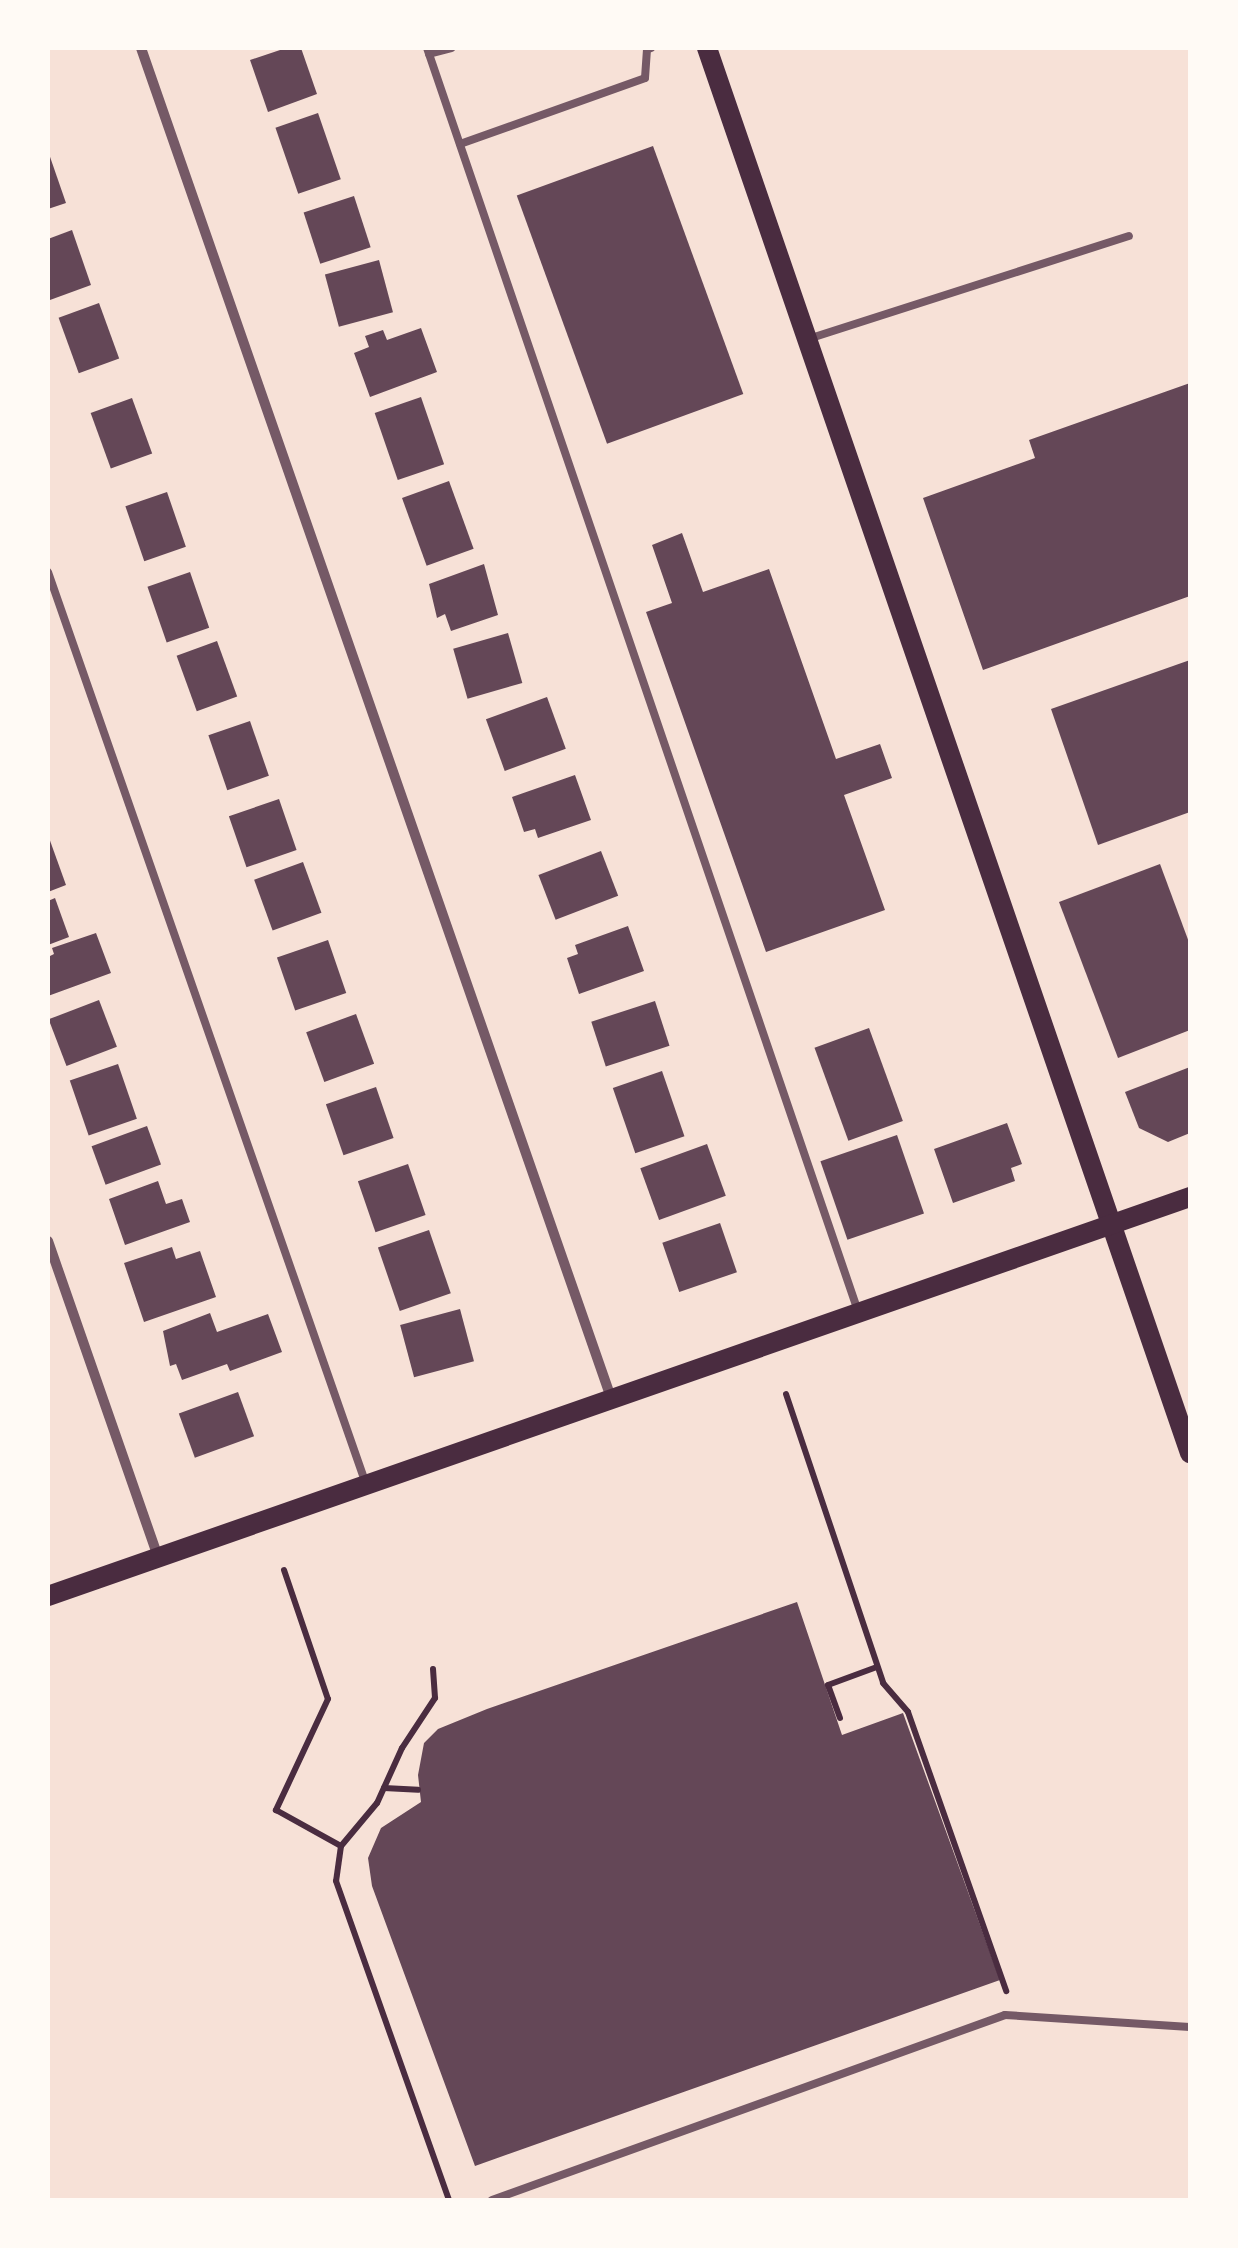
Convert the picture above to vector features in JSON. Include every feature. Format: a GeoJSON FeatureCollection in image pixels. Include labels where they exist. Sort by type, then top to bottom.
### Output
{"type":"FeatureCollection","features":[{"type":"Feature","properties":{"kind":"main road"},"geometry":{"type":"LineString","coordinates":[[707,48],[1115,1223],[1190,1454]]}},
{"type":"Feature","properties":{"kind":"main road"},"geometry":{"type":"LineString","coordinates":[[48,1596],[1190,1197]]}},
{"type":"Feature","properties":{"kind":"street"},"geometry":{"type":"LineString","coordinates":[[140,48],[611,1398]]}},
{"type":"Feature","properties":{"kind":"street"},"geometry":{"type":"LineString","coordinates":[[48,1241],[158,1558]]}},
{"type":"Feature","properties":{"kind":"lane"},"geometry":{"type":"LineString","coordinates":[[451,48],[428,51],[858,1312]]}},
{"type":"Feature","properties":{"kind":"lane"},"geometry":{"type":"LineString","coordinates":[[460,144],[645,78],[647,49],[651,48]]}},
{"type":"Feature","properties":{"kind":"lane"},"geometry":{"type":"LineString","coordinates":[[808,339],[1129,236]]}},
{"type":"Feature","properties":{"kind":"lane"},"geometry":{"type":"LineString","coordinates":[[48,572],[366,1486]]}},
{"type":"Feature","properties":{"kind":"lane"},"geometry":{"type":"LineString","coordinates":[[492,2200],[987,2022],[1015,2016],[1190,2027]]}},
{"type":"Feature","properties":{"kind":"path"},"geometry":{"type":"LineString","coordinates":[[786,1394],[877,1667],[883,1683],[908,1712],[1015,2016]]}},
{"type":"Feature","properties":{"kind":"path"},"geometry":{"type":"LineString","coordinates":[[284,1570],[328,1700],[276,1810],[341,1846]]}},
{"type":"Feature","properties":{"kind":"path"},"geometry":{"type":"LineString","coordinates":[[840,1718],[828,1685],[877,1667]]}},
{"type":"Feature","properties":{"kind":"path"},"geometry":{"type":"LineString","coordinates":[[433,1668],[435,1698],[402,1748],[378,1803],[341,1846],[336,1881],[449,2200]]}},
{"type":"Feature","properties":{"kind":"path"},"geometry":{"type":"LineString","coordinates":[[384,1788],[418,1790]]}},
{"type":"Feature","properties":{"kind":"building"},"geometry":{"type":"Polygon","coordinates":[[[286,48],[301,48],[317,94],[268,112],[250,60],[286,48]]]}},
{"type":"Feature","properties":{"kind":"building"},"geometry":{"type":"Polygon","coordinates":[[[318,113],[341,179],[298,194],[275,128],[318,113]]]}},
{"type":"Feature","properties":{"kind":"building"},"geometry":{"type":"Polygon","coordinates":[[[653,146],[743,394],[607,444],[517,196],[653,146]]]}},
{"type":"Feature","properties":{"kind":"building"},"geometry":{"type":"Polygon","coordinates":[[[48,151],[66,203],[48,209],[48,151]]]}},
{"type":"Feature","properties":{"kind":"building"},"geometry":{"type":"Polygon","coordinates":[[[354,196],[371,247],[320,264],[304,212],[354,196]]]}},
{"type":"Feature","properties":{"kind":"building"},"geometry":{"type":"Polygon","coordinates":[[[72,230],[91,285],[50,300],[48,239],[72,230]]]}},
{"type":"Feature","properties":{"kind":"building"},"geometry":{"type":"Polygon","coordinates":[[[379,260],[393,312],[339,327],[325,274],[379,260]]]}},
{"type":"Feature","properties":{"kind":"building"},"geometry":{"type":"Polygon","coordinates":[[[99,303],[119,358],[79,373],[59,318],[99,303]]]}},
{"type":"Feature","properties":{"kind":"building"},"geometry":{"type":"Polygon","coordinates":[[[421,328],[437,372],[370,397],[354,353],[369,347],[365,336],[383,330],[387,340],[421,328]]]}},
{"type":"Feature","properties":{"kind":"building"},"geometry":{"type":"Polygon","coordinates":[[[1190,383],[1190,596],[983,670],[923,498],[1035,458],[1029,440],[1190,383]]]}},
{"type":"Feature","properties":{"kind":"building"},"geometry":{"type":"Polygon","coordinates":[[[421,397],[444,464],[398,480],[375,413],[421,397]]]}},
{"type":"Feature","properties":{"kind":"building"},"geometry":{"type":"Polygon","coordinates":[[[132,398],[152,453],[111,468],[91,413],[132,398]]]}},
{"type":"Feature","properties":{"kind":"building"},"geometry":{"type":"Polygon","coordinates":[[[449,481],[474,549],[427,566],[402,498],[449,481]]]}},
{"type":"Feature","properties":{"kind":"building"},"geometry":{"type":"Polygon","coordinates":[[[167,492],[186,547],[144,561],[125,506],[167,492]]]}},
{"type":"Feature","properties":{"kind":"building"},"geometry":{"type":"Polygon","coordinates":[[[682,533],[703,592],[769,569],[836,759],[880,744],[892,778],[844,795],[885,910],[766,952],[646,612],[672,603],[652,545],[682,533]]]}},
{"type":"Feature","properties":{"kind":"building"},"geometry":{"type":"Polygon","coordinates":[[[484,564],[498,615],[451,631],[445,614],[437,618],[429,584],[484,564]]]}},
{"type":"Feature","properties":{"kind":"building"},"geometry":{"type":"Polygon","coordinates":[[[190,572],[209,628],[167,642],[147,587],[190,572]]]}},
{"type":"Feature","properties":{"kind":"building"},"geometry":{"type":"Polygon","coordinates":[[[508,633],[522,683],[468,699],[453,649],[508,633]]]}},
{"type":"Feature","properties":{"kind":"building"},"geometry":{"type":"Polygon","coordinates":[[[217,641],[237,696],[197,711],[177,656],[217,641]]]}},
{"type":"Feature","properties":{"kind":"building"},"geometry":{"type":"Polygon","coordinates":[[[1190,660],[1190,812],[1098,845],[1051,709],[1190,660]]]}},
{"type":"Feature","properties":{"kind":"building"},"geometry":{"type":"Polygon","coordinates":[[[547,697],[566,749],[505,771],[486,719],[547,697]]]}},
{"type":"Feature","properties":{"kind":"building"},"geometry":{"type":"Polygon","coordinates":[[[250,721],[269,776],[227,790],[208,735],[250,721]]]}},
{"type":"Feature","properties":{"kind":"building"},"geometry":{"type":"Polygon","coordinates":[[[575,775],[591,820],[538,838],[535,829],[524,832],[512,797],[575,775]]]}},
{"type":"Feature","properties":{"kind":"building"},"geometry":{"type":"Polygon","coordinates":[[[279,799],[297,850],[246,867],[229,816],[279,799]]]}},
{"type":"Feature","properties":{"kind":"building"},"geometry":{"type":"Polygon","coordinates":[[[48,835],[66,885],[48,892],[48,835]]]}},
{"type":"Feature","properties":{"kind":"building"},"geometry":{"type":"Polygon","coordinates":[[[601,851],[618,896],[556,920],[538,875],[601,851]]]}},
{"type":"Feature","properties":{"kind":"building"},"geometry":{"type":"Polygon","coordinates":[[[303,862],[321,913],[273,931],[254,880],[303,862]]]}},
{"type":"Feature","properties":{"kind":"building"},"geometry":{"type":"Polygon","coordinates":[[[1160,864],[1190,945],[1190,1030],[1118,1058],[1059,902],[1160,864]]]}},
{"type":"Feature","properties":{"kind":"building"},"geometry":{"type":"Polygon","coordinates":[[[55,898],[69,937],[48,945],[48,901],[55,898]]]}},
{"type":"Feature","properties":{"kind":"building"},"geometry":{"type":"Polygon","coordinates":[[[628,926],[644,971],[579,994],[567,958],[578,954],[575,945],[628,926]]]}},
{"type":"Feature","properties":{"kind":"building"},"geometry":{"type":"Polygon","coordinates":[[[96,933],[111,973],[48,996],[48,957],[54,954],[52,948],[96,933]]]}},
{"type":"Feature","properties":{"kind":"building"},"geometry":{"type":"Polygon","coordinates":[[[328,940],[346,993],[295,1011],[277,958],[328,940]]]}},
{"type":"Feature","properties":{"kind":"building"},"geometry":{"type":"Polygon","coordinates":[[[99,1000],[117,1047],[67,1066],[49,1019],[99,1000]]]}},
{"type":"Feature","properties":{"kind":"building"},"geometry":{"type":"Polygon","coordinates":[[[655,1001],[670,1046],[606,1066],[591,1022],[655,1001]]]}},
{"type":"Feature","properties":{"kind":"building"},"geometry":{"type":"Polygon","coordinates":[[[356,1014],[374,1064],[324,1082],[306,1032],[356,1014]]]}},
{"type":"Feature","properties":{"kind":"building"},"geometry":{"type":"Polygon","coordinates":[[[869,1028],[903,1121],[848,1141],[814,1048],[869,1028]]]}},
{"type":"Feature","properties":{"kind":"building"},"geometry":{"type":"Polygon","coordinates":[[[118,1064],[137,1119],[89,1135],[70,1081],[118,1064]]]}},
{"type":"Feature","properties":{"kind":"building"},"geometry":{"type":"Polygon","coordinates":[[[1190,1067],[1190,1133],[1168,1142],[1139,1128],[1125,1092],[1190,1067]]]}},
{"type":"Feature","properties":{"kind":"building"},"geometry":{"type":"Polygon","coordinates":[[[662,1071],[684,1136],[635,1153],[613,1088],[662,1071]]]}},
{"type":"Feature","properties":{"kind":"building"},"geometry":{"type":"Polygon","coordinates":[[[376,1087],[394,1138],[343,1155],[326,1104],[376,1087]]]}},
{"type":"Feature","properties":{"kind":"building"},"geometry":{"type":"Polygon","coordinates":[[[1007,1123],[1022,1164],[1011,1168],[1015,1181],[953,1203],[934,1149],[1007,1123]]]}},
{"type":"Feature","properties":{"kind":"building"},"geometry":{"type":"Polygon","coordinates":[[[147,1126],[161,1165],[106,1185],[92,1146],[147,1126]]]}},
{"type":"Feature","properties":{"kind":"building"},"geometry":{"type":"Polygon","coordinates":[[[897,1135],[924,1213],[847,1240],[820,1161],[897,1135]]]}},
{"type":"Feature","properties":{"kind":"building"},"geometry":{"type":"Polygon","coordinates":[[[707,1144],[726,1196],[659,1220],[640,1168],[707,1144]]]}},
{"type":"Feature","properties":{"kind":"building"},"geometry":{"type":"Polygon","coordinates":[[[408,1164],[426,1215],[375,1232],[358,1181],[408,1164]]]}},
{"type":"Feature","properties":{"kind":"building"},"geometry":{"type":"Polygon","coordinates":[[[158,1181],[166,1204],[182,1199],[190,1222],[125,1245],[109,1199],[158,1181]]]}},
{"type":"Feature","properties":{"kind":"building"},"geometry":{"type":"Polygon","coordinates":[[[720,1223],[737,1272],[679,1292],[662,1243],[720,1223]]]}},
{"type":"Feature","properties":{"kind":"building"},"geometry":{"type":"Polygon","coordinates":[[[429,1230],[451,1293],[400,1311],[378,1248],[429,1230]]]}},
{"type":"Feature","properties":{"kind":"building"},"geometry":{"type":"Polygon","coordinates":[[[172,1247],[176,1259],[200,1251],[216,1297],[144,1322],[124,1263],[172,1247]]]}},
{"type":"Feature","properties":{"kind":"building"},"geometry":{"type":"Polygon","coordinates":[[[460,1309],[474,1361],[414,1377],[400,1325],[460,1309]]]}},
{"type":"Feature","properties":{"kind":"building"},"geometry":{"type":"Polygon","coordinates":[[[210,1313],[217,1332],[268,1314],[282,1352],[230,1371],[227,1364],[182,1380],[176,1364],[170,1366],[163,1331],[210,1313]]]}},
{"type":"Feature","properties":{"kind":"building"},"geometry":{"type":"Polygon","coordinates":[[[238,1392],[254,1436],[195,1458],[179,1414],[238,1392]]]}},
{"type":"Feature","properties":{"kind":"building"},"geometry":{"type":"Polygon","coordinates":[[[797,1602],[842,1735],[903,1713],[1000,1980],[475,2166],[372,1886],[368,1858],[381,1828],[421,1802],[418,1775],[424,1743],[438,1729],[487,1709],[797,1602]]]}}]}
